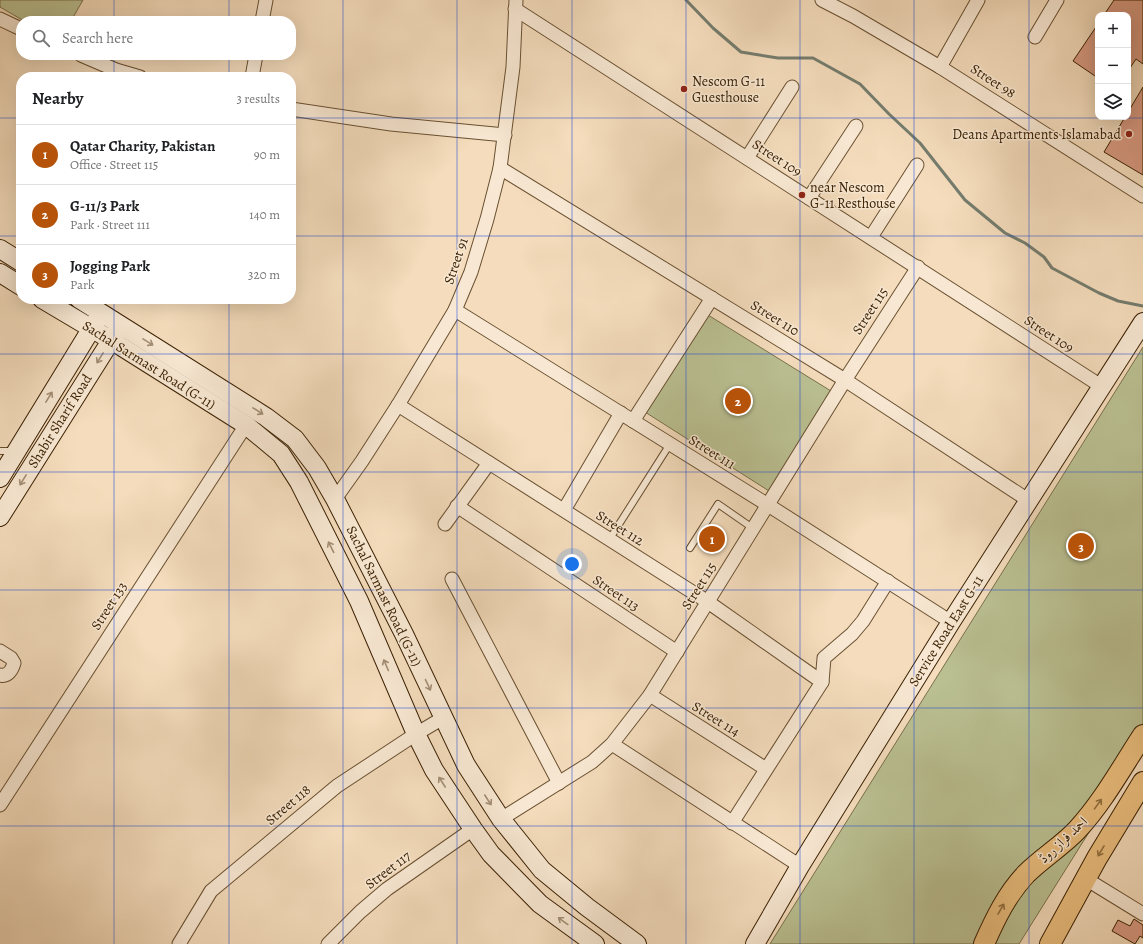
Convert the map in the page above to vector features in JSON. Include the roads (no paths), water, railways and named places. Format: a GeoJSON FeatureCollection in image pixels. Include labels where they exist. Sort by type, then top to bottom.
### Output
{"type":"FeatureCollection","features":[{"type":"Feature","properties":{"kind":"main road"},"geometry":{"type":"LineString","coordinates":[[0,249],[16,259]]}},
{"type":"Feature","properties":{"kind":"main road"},"geometry":{"type":"LineString","coordinates":[[0,273],[16,283]]}},
{"type":"Feature","properties":{"kind":"main road","name":"Sachal Sarmast Road (G-11)"},"geometry":{"type":"LineString","coordinates":[[50,304],[112,340],[246,425],[281,454],[299,482],[359,601],[416,734],[434,770],[491,854],[540,904],[595,944]]}},
{"type":"Feature","properties":{"kind":"main road","name":"Sachal Sarmast Road (G-11)"},"geometry":{"type":"LineString","coordinates":[[88,304],[266,417],[295,439],[317,468],[335,500],[404,634],[466,765],[501,819],[542,870],[587,907],[637,944]]}},
{"type":"Feature","properties":{"kind":"main road","name":"Shabir Sharif Road"},"geometry":{"type":"LineString","coordinates":[[0,478],[8,451],[34,422],[101,313]]}},
{"type":"Feature","properties":{"kind":"main road","name":"Service Road East G-11"},"geometry":{"type":"LineString","coordinates":[[755,944],[800,866],[951,622],[1143,322]]}},
{"type":"Feature","properties":{"kind":"main road","name":"Shabir Sharif Road"},"geometry":{"type":"LineString","coordinates":[[1,513],[121,325]]}},
{"type":"Feature","properties":{"kind":"main road"},"geometry":{"type":"LineString","coordinates":[[34,422],[53,433]]}},
{"type":"Feature","properties":{"kind":"main road","name":"احمد فراز روڈ"},"geometry":{"type":"LineString","coordinates":[[984,944],[993,924],[1014,888],[1026,874],[1066,840],[1086,820],[1112,784],[1143,735]]}},
{"type":"Feature","properties":{"kind":"main road"},"geometry":{"type":"LineString","coordinates":[[1050,944],[1143,782]]}},
{"type":"Feature","properties":{"kind":"street"},"geometry":{"type":"LineString","coordinates":[[263,16],[266,0]]}},
{"type":"Feature","properties":{"kind":"street","name":"Street 98"},"geometry":{"type":"LineString","coordinates":[[822,0],[853,16],[940,67],[1143,196]]}},
{"type":"Feature","properties":{"kind":"street"},"geometry":{"type":"LineString","coordinates":[[940,67],[978,0]]}},
{"type":"Feature","properties":{"kind":"street"},"geometry":{"type":"LineString","coordinates":[[1035,37],[1057,0]]}},
{"type":"Feature","properties":{"kind":"street","name":"Street 91"},"geometry":{"type":"LineString","coordinates":[[335,500],[398,405],[455,310],[473,265],[500,168],[513,67],[516,5]]}},
{"type":"Feature","properties":{"kind":"street","name":"Street 109"},"geometry":{"type":"LineString","coordinates":[[516,5],[747,158],[1101,386]]}},
{"type":"Feature","properties":{"kind":"street"},"geometry":{"type":"LineString","coordinates":[[0,19],[16,27]]}},
{"type":"Feature","properties":{"kind":"street"},"geometry":{"type":"LineString","coordinates":[[93,60],[123,72]]}},
{"type":"Feature","properties":{"kind":"street"},"geometry":{"type":"LineString","coordinates":[[253,72],[255,60]]}},
{"type":"Feature","properties":{"kind":"street"},"geometry":{"type":"LineString","coordinates":[[747,158],[792,87]]}},
{"type":"Feature","properties":{"kind":"street"},"geometry":{"type":"LineString","coordinates":[[296,110],[391,124],[505,135]]}},
{"type":"Feature","properties":{"kind":"street"},"geometry":{"type":"LineString","coordinates":[[809,198],[856,126]]}},
{"type":"Feature","properties":{"kind":"street"},"geometry":{"type":"LineString","coordinates":[[871,237],[917,165]]}},
{"type":"Feature","properties":{"kind":"street","name":"Street 110"},"geometry":{"type":"LineString","coordinates":[[500,168],[845,380],[1028,500]]}},
{"type":"Feature","properties":{"kind":"street","name":"Street 115"},"geometry":{"type":"LineString","coordinates":[[501,819],[592,762],[612,744],[650,695],[845,380],[918,267]]}},
{"type":"Feature","properties":{"kind":"street"},"geometry":{"type":"LineString","coordinates":[[633,421],[712,298]]}},
{"type":"Feature","properties":{"kind":"street","name":"Street 111"},"geometry":{"type":"LineString","coordinates":[[455,310],[768,505],[951,622]]}},
{"type":"Feature","properties":{"kind":"street","name":"Street 112"},"geometry":{"type":"LineString","coordinates":[[398,405],[708,602],[822,682]]}},
{"type":"Feature","properties":{"kind":"street"},"geometry":{"type":"LineString","coordinates":[[564,510],[620,413]]}},
{"type":"Feature","properties":{"kind":"street","name":"Street 133"},"geometry":{"type":"LineString","coordinates":[[0,805],[246,425]]}},
{"type":"Feature","properties":{"kind":"street"},"geometry":{"type":"LineString","coordinates":[[445,524],[489,463]]}},
{"type":"Feature","properties":{"kind":"street","name":"Street 113"},"geometry":{"type":"LineString","coordinates":[[457,506],[677,652]]}},
{"type":"Feature","properties":{"kind":"street"},"geometry":{"type":"LineString","coordinates":[[452,579],[559,783]]}},
{"type":"Feature","properties":{"kind":"street"},"geometry":{"type":"LineString","coordinates":[[732,823],[822,682],[824,658],[852,634],[863,621],[888,581]]}},
{"type":"Feature","properties":{"kind":"street"},"geometry":{"type":"LineString","coordinates":[[0,651],[11,658],[14,663],[8,674],[5,676],[0,676]]}},
{"type":"Feature","properties":{"kind":"street","name":"Street 114"},"geometry":{"type":"LineString","coordinates":[[650,695],[766,769]]}},
{"type":"Feature","properties":{"kind":"street","name":"Street 118"},"geometry":{"type":"LineString","coordinates":[[181,943],[211,891],[337,786],[443,718]]}},
{"type":"Feature","properties":{"kind":"street"},"geometry":{"type":"LineString","coordinates":[[612,744],[800,866]]}},
{"type":"Feature","properties":{"kind":"street","name":"Street 117"},"geometry":{"type":"LineString","coordinates":[[328,944],[360,912],[387,889],[473,829]]}},
{"type":"Feature","properties":{"kind":"street"},"geometry":{"type":"LineString","coordinates":[[1086,879],[1143,914]]}},
{"type":"Feature","properties":{"kind":"lane"},"geometry":{"type":"LineString","coordinates":[[609,540],[670,444]]}},
{"type":"Feature","properties":{"kind":"lane"},"geometry":{"type":"LineString","coordinates":[[690,548],[718,504],[754,529]]}},
{"type":"Feature","properties":{"kind":"waterway"},"geometry":{"type":"LineString","coordinates":[[686,0],[713,28],[741,52],[778,58],[813,58],[860,84],[920,143],[965,200],[1005,233],[1025,243],[1044,257],[1052,268],[1099,293],[1118,301],[1143,306]]}},
{"type":"Feature","properties":{"kind":"place","name":"Nescom G-11 Guesthouse"},"geometry":{"type":"Point","coordinates":[684,89]}},
{"type":"Feature","properties":{"kind":"place","name":"Deans Apartments Islamabad"},"geometry":{"type":"Point","coordinates":[1129,134]}},
{"type":"Feature","properties":{"kind":"place","name":"near Nescom G-11 Resthouse"},"geometry":{"type":"Point","coordinates":[802,195]}},
{"type":"Feature","properties":{"kind":"place","name":"G-11/3 Park"},"geometry":{"type":"Point","coordinates":[738,401]}},
{"type":"Feature","properties":{"kind":"place","name":"Qatar Charity, Pakistan"},"geometry":{"type":"Point","coordinates":[712,539]}},
{"type":"Feature","properties":{"kind":"place","name":"Jogging Park"},"geometry":{"type":"Point","coordinates":[1081,546]}}]}
